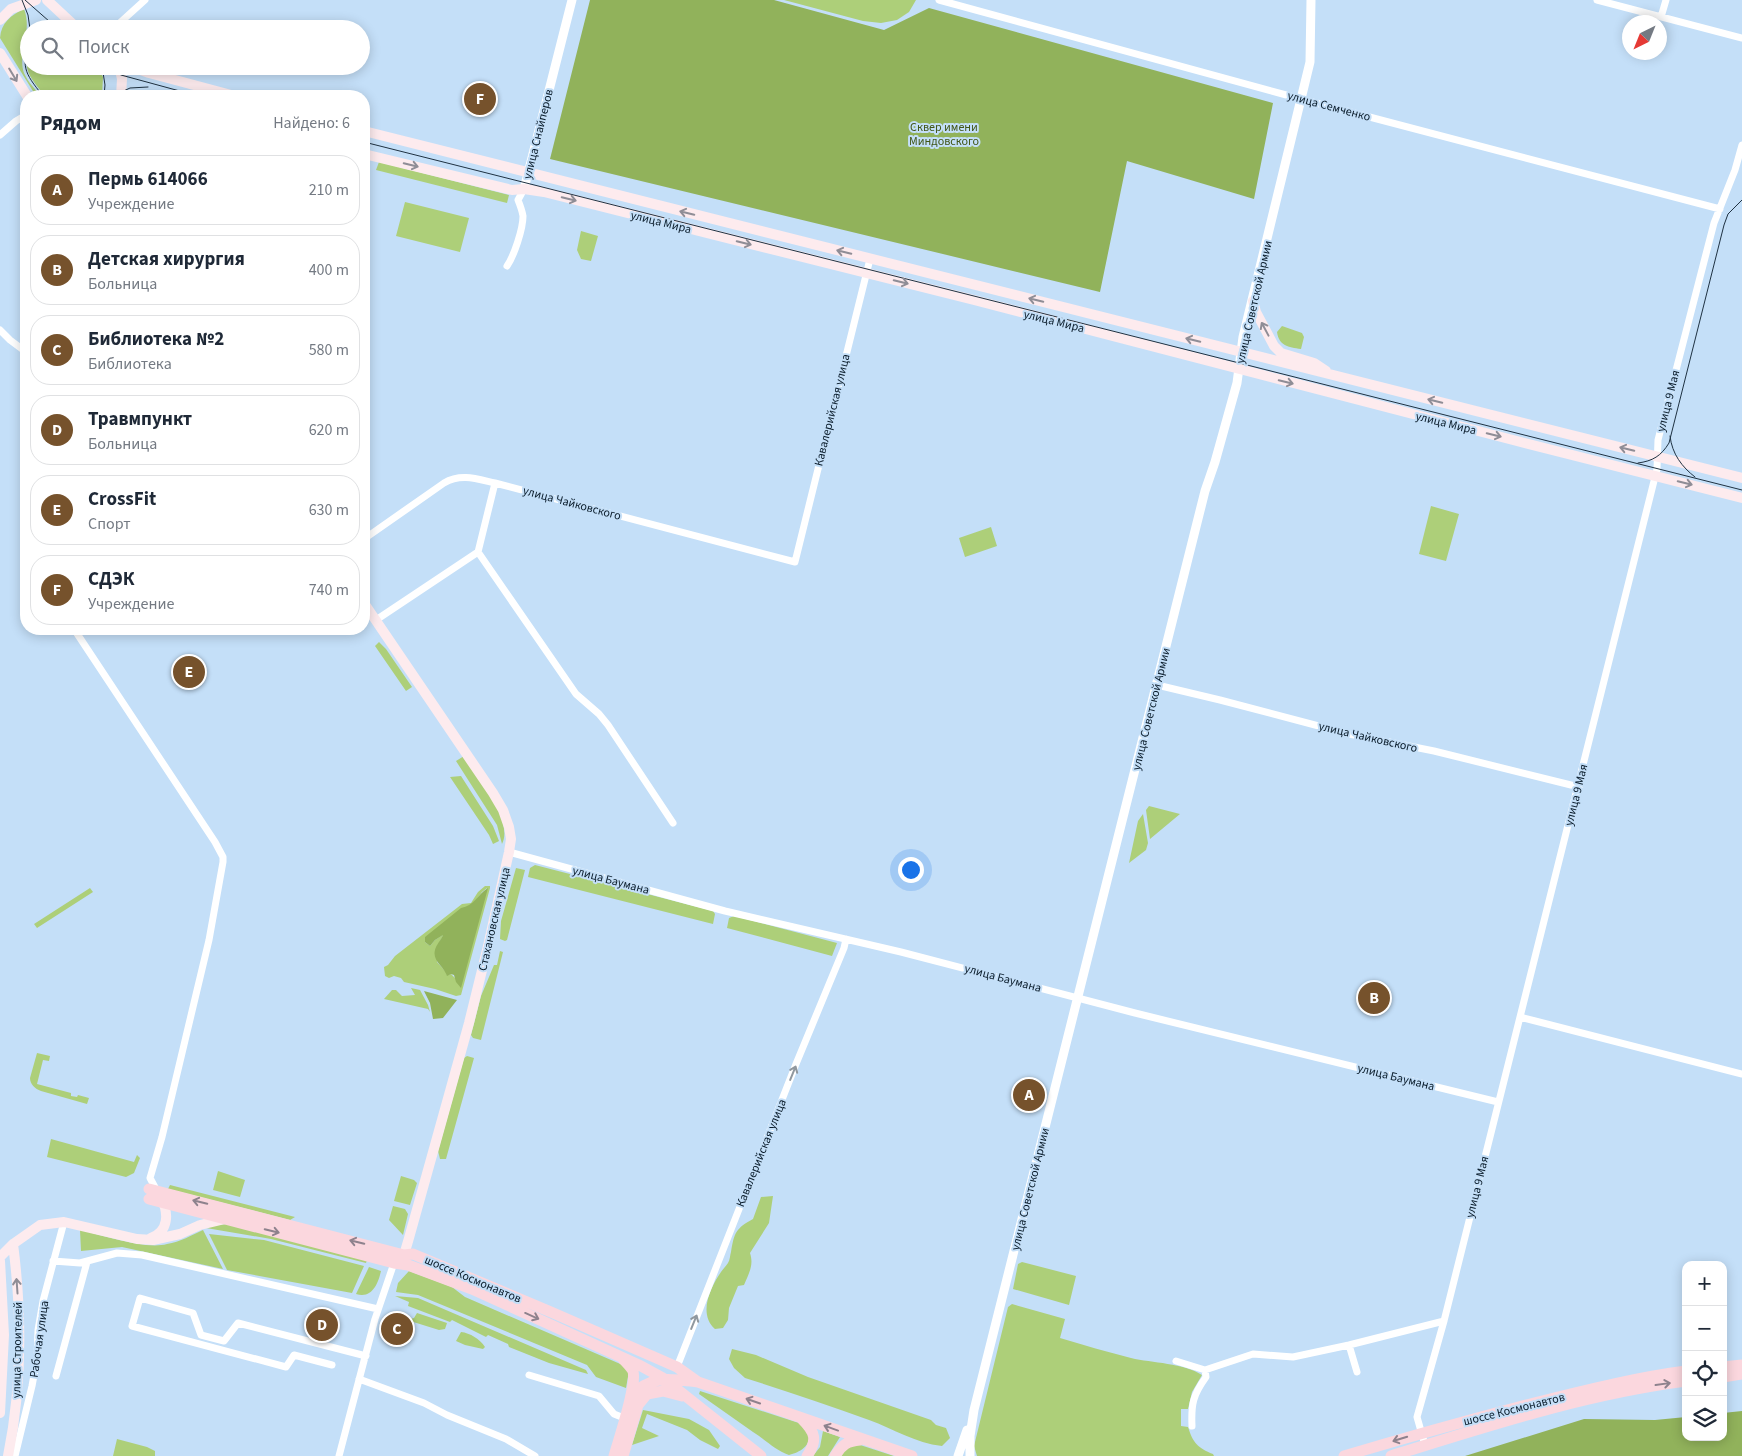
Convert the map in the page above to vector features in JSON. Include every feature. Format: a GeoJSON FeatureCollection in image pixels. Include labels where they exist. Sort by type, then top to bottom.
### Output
{"type":"FeatureCollection","features":[{"type":"Feature","properties":{"kind":"main road"},"geometry":{"type":"LineString","coordinates":[[0,20],[11,9],[36,0]]}},
{"type":"Feature","properties":{"kind":"main road"},"geometry":{"type":"LineString","coordinates":[[47,0],[68,20]]}},
{"type":"Feature","properties":{"kind":"main road"},"geometry":{"type":"LineString","coordinates":[[0,53],[22,90]]}},
{"type":"Feature","properties":{"kind":"main road"},"geometry":{"type":"LineString","coordinates":[[121,90],[122,75]]}},
{"type":"Feature","properties":{"kind":"main road"},"geometry":{"type":"LineString","coordinates":[[162,75],[214,90]]}},
{"type":"Feature","properties":{"kind":"main road","name":"улица Мира"},"geometry":{"type":"LineString","coordinates":[[370,132],[1742,478]]}},
{"type":"Feature","properties":{"kind":"main road","name":"улица Мира"},"geometry":{"type":"LineString","coordinates":[[370,155],[512,190],[524,189],[544,192],[1742,498]]}},
{"type":"Feature","properties":{"kind":"main road"},"geometry":{"type":"LineString","coordinates":[[1253,301],[1256,312],[1268,335],[1274,346],[1281,353],[1314,363],[1331,375]]}},
{"type":"Feature","properties":{"kind":"main road","name":"Стахановская улица"},"geometry":{"type":"LineString","coordinates":[[370,612],[498,802],[509,827],[511,839],[469,1024],[404,1255]]}},
{"type":"Feature","properties":{"kind":"main road","name":"шоссе Космонавтов"},"geometry":{"type":"LineString","coordinates":[[152,1193],[163,1203],[408,1265],[472,1289],[616,1353],[663,1378],[761,1456]]}},
{"type":"Feature","properties":{"kind":"main road","name":"шоссе Космонавтов"},"geometry":{"type":"LineString","coordinates":[[152,1193],[404,1255],[413,1254],[677,1368],[698,1382]]}},
{"type":"Feature","properties":{"kind":"main road"},"geometry":{"type":"LineString","coordinates":[[143,1240],[158,1235],[163,1229],[166,1219],[163,1203]]}},
{"type":"Feature","properties":{"kind":"main road"},"geometry":{"type":"LineString","coordinates":[[0,1257],[13,1244],[40,1225],[64,1222],[143,1240],[154,1240],[225,1219]]}},
{"type":"Feature","properties":{"kind":"main road","name":"улица Строителей"},"geometry":{"type":"LineString","coordinates":[[8,1456],[15,1412],[19,1352],[18,1300],[13,1244]]}},
{"type":"Feature","properties":{"kind":"main road"},"geometry":{"type":"LineString","coordinates":[[394,1263],[404,1255]]}},
{"type":"Feature","properties":{"kind":"main road","name":"улица Строителей"},"geometry":{"type":"LineString","coordinates":[[0,1261],[4,1335],[0,1413]]}},
{"type":"Feature","properties":{"kind":"main road"},"geometry":{"type":"LineString","coordinates":[[614,1456],[631,1396],[632,1370],[616,1353]]}},
{"type":"Feature","properties":{"kind":"main road"},"geometry":{"type":"LineString","coordinates":[[1727,1366],[1742,1364]]}},
{"type":"Feature","properties":{"kind":"main road","name":"шоссе Космонавтов"},"geometry":{"type":"LineString","coordinates":[[1344,1456],[1421,1433],[1585,1390],[1682,1372]]}},
{"type":"Feature","properties":{"kind":"main road"},"geometry":{"type":"LineString","coordinates":[[1727,1376],[1742,1374]]}},
{"type":"Feature","properties":{"kind":"main road"},"geometry":{"type":"LineString","coordinates":[[631,1396],[638,1389],[663,1378]]}},
{"type":"Feature","properties":{"kind":"main road","name":"шоссе Космонавтов"},"geometry":{"type":"LineString","coordinates":[[663,1378],[698,1382],[912,1456]]}},
{"type":"Feature","properties":{"kind":"main road","name":"шоссе Космонавтов"},"geometry":{"type":"LineString","coordinates":[[1391,1456],[1564,1404],[1682,1382]]}},
{"type":"Feature","properties":{"kind":"main road"},"geometry":{"type":"LineString","coordinates":[[623,1456],[638,1405],[647,1394],[663,1391],[688,1397]]}},
{"type":"Feature","properties":{"kind":"main road"},"geometry":{"type":"LineString","coordinates":[[800,1417],[811,1428],[814,1435],[813,1445],[806,1456]]}},
{"type":"Feature","properties":{"kind":"main road"},"geometry":{"type":"LineString","coordinates":[[835,1456],[841,1446],[848,1441],[862,1439]]}},
{"type":"Feature","properties":{"kind":"street"},"geometry":{"type":"LineString","coordinates":[[123,20],[144,0]]}},
{"type":"Feature","properties":{"kind":"street","name":"улица Снайперов"},"geometry":{"type":"LineString","coordinates":[[507,266],[514,254],[522,222],[522,213],[518,200],[524,189],[572,0]]}},
{"type":"Feature","properties":{"kind":"street","name":"улица Семченко"},"geometry":{"type":"LineString","coordinates":[[939,0],[1301,99],[1720,209]]}},
{"type":"Feature","properties":{"kind":"street","name":"улица Советской Армии"},"geometry":{"type":"LineString","coordinates":[[970,1456],[973,1416],[1203,499],[1216,462],[1237,383],[1241,352],[1310,62],[1311,0]]}},
{"type":"Feature","properties":{"kind":"street"},"geometry":{"type":"LineString","coordinates":[[1596,0],[1653,15]]}},
{"type":"Feature","properties":{"kind":"street"},"geometry":{"type":"LineString","coordinates":[[1662,15],[1666,0]]}},
{"type":"Feature","properties":{"kind":"street"},"geometry":{"type":"LineString","coordinates":[[1667,19],[1742,38]]}},
{"type":"Feature","properties":{"kind":"street"},"geometry":{"type":"LineString","coordinates":[[0,135],[20,119]]}},
{"type":"Feature","properties":{"kind":"street","name":"улица 9 Мая"},"geometry":{"type":"LineString","coordinates":[[1425,1445],[1417,1417],[1444,1321],[1579,787],[1606,670],[1656,476],[1658,440],[1711,231],[1735,170],[1742,146]]}},
{"type":"Feature","properties":{"kind":"street","name":"Кавалерийская улица"},"geometry":{"type":"LineString","coordinates":[[795,562],[870,259]]}},
{"type":"Feature","properties":{"kind":"street"},"geometry":{"type":"LineString","coordinates":[[0,330],[20,348]]}},
{"type":"Feature","properties":{"kind":"street","name":"улица Чайковского"},"geometry":{"type":"LineString","coordinates":[[370,535],[453,478],[468,477],[795,562]]}},
{"type":"Feature","properties":{"kind":"street"},"geometry":{"type":"LineString","coordinates":[[376,620],[478,552],[495,483]]}},
{"type":"Feature","properties":{"kind":"street"},"geometry":{"type":"LineString","coordinates":[[478,552],[576,694],[599,714],[608,725],[673,823]]}},
{"type":"Feature","properties":{"kind":"street"},"geometry":{"type":"LineString","coordinates":[[78,635],[215,842],[223,857],[222,872],[209,940],[162,1136],[150,1178],[152,1193]]}},
{"type":"Feature","properties":{"kind":"street","name":"улица Чайковского"},"geometry":{"type":"LineString","coordinates":[[1157,685],[1349,734],[1434,752],[1579,787]]}},
{"type":"Feature","properties":{"kind":"street","name":"улица Баумана"},"geometry":{"type":"LineString","coordinates":[[509,852],[706,906],[901,952],[1498,1102]]}},
{"type":"Feature","properties":{"kind":"street","name":"Кавалерийская улица"},"geometry":{"type":"LineString","coordinates":[[677,1368],[846,939]]}},
{"type":"Feature","properties":{"kind":"street"},"geometry":{"type":"LineString","coordinates":[[1520,1017],[1742,1074]]}},
{"type":"Feature","properties":{"kind":"street","name":"Рабочая улица"},"geometry":{"type":"LineString","coordinates":[[15,1456],[37,1359],[38,1330],[43,1301],[64,1222]]}},
{"type":"Feature","properties":{"kind":"street"},"geometry":{"type":"LineString","coordinates":[[53,1261],[74,1264],[116,1253],[142,1255],[378,1309]]}},
{"type":"Feature","properties":{"kind":"street"},"geometry":{"type":"LineString","coordinates":[[56,1376],[87,1262]]}},
{"type":"Feature","properties":{"kind":"street"},"geometry":{"type":"LineString","coordinates":[[339,1456],[378,1309],[394,1263]]}},
{"type":"Feature","properties":{"kind":"street"},"geometry":{"type":"LineString","coordinates":[[332,1365],[294,1355],[286,1367],[132,1326],[140,1298],[193,1312],[201,1335],[224,1341],[238,1323],[366,1356]]}},
{"type":"Feature","properties":{"kind":"street"},"geometry":{"type":"LineString","coordinates":[[1176,1361],[1205,1370],[1253,1354],[1293,1357],[1350,1345],[1444,1321]]}},
{"type":"Feature","properties":{"kind":"street"},"geometry":{"type":"LineString","coordinates":[[1350,1345],[1357,1372]]}},
{"type":"Feature","properties":{"kind":"street"},"geometry":{"type":"LineString","coordinates":[[1192,1426],[1191,1409],[1195,1392],[1206,1377],[1205,1370]]}},
{"type":"Feature","properties":{"kind":"street"},"geometry":{"type":"LineString","coordinates":[[529,1374],[599,1396],[614,1414],[624,1418]]}},
{"type":"Feature","properties":{"kind":"street"},"geometry":{"type":"LineString","coordinates":[[360,1380],[424,1403],[506,1439],[535,1456]]}},
{"type":"Feature","properties":{"kind":"street","name":"улица Советской Армии"},"geometry":{"type":"LineString","coordinates":[[958,1456],[973,1416]]}},
{"type":"Feature","properties":{"kind":"green space","name":"Сквер имени Миндовского"},"geometry":{"type":"Polygon","coordinates":[[[590,0],[774,0],[884,30],[929,8],[1273,103],[1254,199],[1127,161],[1100,292],[550,159],[590,0]]]}},
{"type":"Feature","properties":{"kind":"green space"},"geometry":{"type":"Polygon","coordinates":[[[784,0],[916,0],[909,12],[897,20],[881,23],[863,21],[784,0]]]}},
{"type":"Feature","properties":{"kind":"green space"},"geometry":{"type":"Polygon","coordinates":[[[24,9],[26,20],[20,20],[20,70],[0,38],[2,28],[15,14],[24,9]]]}},
{"type":"Feature","properties":{"kind":"green space"},"geometry":{"type":"Polygon","coordinates":[[[23,75],[25,75],[36,90],[32,90],[23,75]]]}},
{"type":"Feature","properties":{"kind":"green space"},"geometry":{"type":"Polygon","coordinates":[[[30,75],[102,75],[103,77],[102,90],[40,90],[30,75]]]}},
{"type":"Feature","properties":{"kind":"green space"},"geometry":{"type":"Polygon","coordinates":[[[379,162],[509,195],[507,203],[376,170],[379,162]]]}},
{"type":"Feature","properties":{"kind":"green space"},"geometry":{"type":"Polygon","coordinates":[[[405,202],[469,218],[460,252],[396,236],[405,202]]]}},
{"type":"Feature","properties":{"kind":"green space"},"geometry":{"type":"Polygon","coordinates":[[[581,231],[598,236],[591,261],[581,259],[577,250],[581,231]]]}},
{"type":"Feature","properties":{"kind":"green space"},"geometry":{"type":"Polygon","coordinates":[[[1282,326],[1302,333],[1304,337],[1301,349],[1282,343],[1277,332],[1282,326]]]}},
{"type":"Feature","properties":{"kind":"green space"},"geometry":{"type":"Polygon","coordinates":[[[1431,506],[1459,514],[1446,561],[1419,554],[1431,506]]]}},
{"type":"Feature","properties":{"kind":"green space"},"geometry":{"type":"Polygon","coordinates":[[[991,527],[997,546],[965,557],[959,538],[991,527]]]}},
{"type":"Feature","properties":{"kind":"green space"},"geometry":{"type":"Polygon","coordinates":[[[379,642],[386,649],[412,687],[406,691],[375,646],[379,642]]]}},
{"type":"Feature","properties":{"kind":"green space"},"geometry":{"type":"Polygon","coordinates":[[[464,756],[485,786],[499,811],[504,834],[502,844],[497,825],[456,761],[464,756]]]}},
{"type":"Feature","properties":{"kind":"green space"},"geometry":{"type":"Polygon","coordinates":[[[461,776],[493,826],[499,841],[493,844],[450,777],[461,776]]]}},
{"type":"Feature","properties":{"kind":"green space"},"geometry":{"type":"Polygon","coordinates":[[[1149,806],[1180,814],[1150,839],[1146,810],[1149,806]]]}},
{"type":"Feature","properties":{"kind":"green space"},"geometry":{"type":"Polygon","coordinates":[[[1143,814],[1148,843],[1146,850],[1129,863],[1138,821],[1143,814]]]}},
{"type":"Feature","properties":{"kind":"green space"},"geometry":{"type":"Polygon","coordinates":[[[535,865],[713,911],[715,914],[713,924],[528,877],[530,868],[535,865]]]}},
{"type":"Feature","properties":{"kind":"green space"},"geometry":{"type":"Polygon","coordinates":[[[516,868],[525,870],[507,940],[505,941],[500,939],[501,921],[516,868]]]}},
{"type":"Feature","properties":{"kind":"green space"},"geometry":{"type":"Polygon","coordinates":[[[485,886],[490,886],[461,995],[456,996],[404,982],[401,978],[394,976],[389,978],[385,976],[384,967],[395,956],[462,904],[471,903],[478,892],[485,886]],[[487,888],[473,904],[425,940],[430,946],[444,934],[440,941],[437,962],[447,975],[451,974],[456,979],[487,888]]]}},
{"type":"Feature","properties":{"kind":"green space"},"geometry":{"type":"Polygon","coordinates":[[[90,888],[93,892],[37,928],[34,924],[90,888]]]}},
{"type":"Feature","properties":{"kind":"green space"},"geometry":{"type":"Polygon","coordinates":[[[488,888],[461,988],[456,982],[454,975],[447,976],[435,957],[436,948],[443,935],[430,946],[425,942],[425,937],[461,908],[472,903],[488,888]]]}},
{"type":"Feature","properties":{"kind":"green space"},"geometry":{"type":"Polygon","coordinates":[[[734,916],[837,943],[832,956],[727,928],[729,918],[734,916]]]}},
{"type":"Feature","properties":{"kind":"green space"},"geometry":{"type":"Polygon","coordinates":[[[500,951],[503,952],[481,1040],[473,1038],[471,1035],[481,996],[494,965],[497,965],[500,951]]]}},
{"type":"Feature","properties":{"kind":"green space"},"geometry":{"type":"Polygon","coordinates":[[[411,988],[420,990],[430,1012],[428,1009],[384,999],[392,990],[396,990],[402,996],[415,995],[411,988]]]}},
{"type":"Feature","properties":{"kind":"green space"},"geometry":{"type":"Polygon","coordinates":[[[424,991],[457,1000],[443,1018],[433,1019],[430,1003],[424,991]]]}},
{"type":"Feature","properties":{"kind":"green space"},"geometry":{"type":"Polygon","coordinates":[[[37,1053],[50,1056],[49,1061],[43,1060],[37,1084],[71,1093],[71,1096],[77,1097],[78,1095],[89,1098],[87,1104],[41,1091],[33,1086],[30,1078],[37,1053]]]}},
{"type":"Feature","properties":{"kind":"green space"},"geometry":{"type":"Polygon","coordinates":[[[467,1056],[474,1058],[446,1159],[440,1159],[438,1151],[464,1058],[467,1056]]]}},
{"type":"Feature","properties":{"kind":"green space"},"geometry":{"type":"Polygon","coordinates":[[[51,1139],[134,1162],[137,1155],[140,1158],[134,1173],[126,1177],[47,1157],[51,1139]]]}},
{"type":"Feature","properties":{"kind":"green space"},"geometry":{"type":"Polygon","coordinates":[[[218,1171],[245,1180],[240,1197],[213,1190],[218,1171]]]}},
{"type":"Feature","properties":{"kind":"green space"},"geometry":{"type":"Polygon","coordinates":[[[401,1176],[414,1180],[417,1183],[410,1205],[394,1201],[401,1176]]]}},
{"type":"Feature","properties":{"kind":"green space"},"geometry":{"type":"Polygon","coordinates":[[[170,1185],[295,1217],[290,1220],[168,1189],[170,1185]]]}},
{"type":"Feature","properties":{"kind":"green space"},"geometry":{"type":"Polygon","coordinates":[[[773,1196],[769,1223],[750,1253],[751,1265],[744,1285],[738,1286],[729,1308],[728,1320],[723,1328],[715,1329],[707,1316],[708,1301],[713,1286],[729,1262],[733,1240],[739,1228],[753,1219],[761,1197],[773,1196]]]}},
{"type":"Feature","properties":{"kind":"green space"},"geometry":{"type":"Polygon","coordinates":[[[393,1206],[405,1209],[408,1214],[403,1235],[389,1220],[393,1206]]]}},
{"type":"Feature","properties":{"kind":"green space"},"geometry":{"type":"Polygon","coordinates":[[[227,1224],[367,1260],[366,1263],[271,1239],[206,1228],[227,1224]]]}},
{"type":"Feature","properties":{"kind":"green space"},"geometry":{"type":"Polygon","coordinates":[[[80,1230],[136,1244],[158,1245],[177,1242],[203,1230],[223,1269],[122,1247],[81,1251],[80,1230]]]}},
{"type":"Feature","properties":{"kind":"green space"},"geometry":{"type":"Polygon","coordinates":[[[209,1234],[264,1240],[364,1266],[352,1293],[227,1270],[209,1234]]]}},
{"type":"Feature","properties":{"kind":"green space"},"geometry":{"type":"Polygon","coordinates":[[[1022,1262],[1076,1276],[1069,1305],[1013,1289],[1018,1264],[1022,1262]]]}},
{"type":"Feature","properties":{"kind":"green space"},"geometry":{"type":"Polygon","coordinates":[[[369,1267],[381,1271],[378,1281],[370,1292],[362,1295],[356,1294],[369,1267]]]}},
{"type":"Feature","properties":{"kind":"green space"},"geometry":{"type":"Polygon","coordinates":[[[409,1271],[452,1287],[465,1297],[625,1366],[629,1371],[626,1388],[596,1377],[587,1365],[418,1295],[396,1292],[398,1283],[409,1271]]]}},
{"type":"Feature","properties":{"kind":"green space"},"geometry":{"type":"Polygon","coordinates":[[[395,1296],[418,1298],[586,1370],[588,1374],[549,1363],[509,1347],[508,1344],[488,1335],[486,1337],[452,1320],[450,1322],[408,1306],[409,1302],[395,1296]]]}},
{"type":"Feature","properties":{"kind":"green space"},"geometry":{"type":"Polygon","coordinates":[[[1012,1304],[1065,1319],[1060,1338],[1131,1358],[1186,1368],[1202,1375],[1192,1392],[1188,1409],[1181,1409],[1181,1426],[1188,1427],[1197,1444],[1214,1456],[977,1456],[974,1446],[1008,1307],[1012,1304]]]}},
{"type":"Feature","properties":{"kind":"green space"},"geometry":{"type":"Polygon","coordinates":[[[417,1313],[447,1323],[445,1329],[439,1330],[407,1320],[414,1318],[417,1313]]]}},
{"type":"Feature","properties":{"kind":"green space"},"geometry":{"type":"Polygon","coordinates":[[[461,1332],[474,1337],[485,1347],[483,1349],[456,1341],[461,1332]]]}},
{"type":"Feature","properties":{"kind":"green space"},"geometry":{"type":"Polygon","coordinates":[[[732,1349],[756,1355],[808,1377],[931,1420],[936,1425],[946,1428],[950,1438],[942,1446],[923,1442],[854,1414],[745,1378],[734,1368],[729,1359],[732,1349]]]}},
{"type":"Feature","properties":{"kind":"green space"},"geometry":{"type":"Polygon","coordinates":[[[700,1391],[805,1425],[809,1435],[807,1444],[796,1453],[789,1455],[784,1453],[699,1394],[700,1391]]]}},
{"type":"Feature","properties":{"kind":"green space"},"geometry":{"type":"Polygon","coordinates":[[[643,1410],[689,1419],[709,1430],[720,1446],[718,1449],[700,1440],[687,1430],[647,1414],[642,1428],[659,1436],[632,1445],[643,1410]]]}},
{"type":"Feature","properties":{"kind":"green space"},"geometry":{"type":"Polygon","coordinates":[[[1742,1411],[1742,1456],[1465,1456],[1584,1419],[1655,1420],[1682,1417],[1682,1441],[1727,1441],[1727,1413],[1742,1411]]]}},
{"type":"Feature","properties":{"kind":"green space"},"geometry":{"type":"Polygon","coordinates":[[[823,1431],[840,1437],[828,1456],[813,1456],[820,1447],[823,1431]]]}},
{"type":"Feature","properties":{"kind":"green space"},"geometry":{"type":"Polygon","coordinates":[[[117,1439],[147,1447],[155,1451],[155,1456],[113,1456],[117,1439]]]}},
{"type":"Feature","properties":{"kind":"green space"},"geometry":{"type":"Polygon","coordinates":[[[854,1443],[894,1456],[841,1456],[844,1450],[854,1443]]]}},
{"type":"Feature","properties":{"kind":"tram line"},"geometry":{"type":"LineString","coordinates":[[22,0],[29,20]]}},
{"type":"Feature","properties":{"kind":"tram line"},"geometry":{"type":"LineString","coordinates":[[25,0],[48,20]]}},
{"type":"Feature","properties":{"kind":"tram line"},"geometry":{"type":"LineString","coordinates":[[28,75],[38,90]]}},
{"type":"Feature","properties":{"kind":"tram line"},"geometry":{"type":"LineString","coordinates":[[103,75],[105,90]]}},
{"type":"Feature","properties":{"kind":"tram line"},"geometry":{"type":"LineString","coordinates":[[121,75],[176,90]]}},
{"type":"Feature","properties":{"kind":"tram line"},"geometry":{"type":"LineString","coordinates":[[126,90],[148,87]]}},
{"type":"Feature","properties":{"kind":"tram line"},"geometry":{"type":"LineString","coordinates":[[370,144],[1742,490]]}},
{"type":"Feature","properties":{"kind":"tram line"},"geometry":{"type":"LineString","coordinates":[[1638,463],[1656,457],[1669,443],[1724,225],[1728,214],[1742,200]]}},
{"type":"Feature","properties":{"kind":"tram line"},"geometry":{"type":"LineString","coordinates":[[1670,436],[1678,459],[1695,477]]}},
{"type":"Feature","properties":{"kind":"place","name":"СДЭК"},"geometry":{"type":"Point","coordinates":[480,99]}},
{"type":"Feature","properties":{"kind":"place","name":"CrossFit"},"geometry":{"type":"Point","coordinates":[189,672]}},
{"type":"Feature","properties":{"kind":"place","name":"Детская хирургия"},"geometry":{"type":"Point","coordinates":[1374,998]}},
{"type":"Feature","properties":{"kind":"place","name":"Пермь 614066"},"geometry":{"type":"Point","coordinates":[1029,1095]}},
{"type":"Feature","properties":{"kind":"place","name":"Травмпункт"},"geometry":{"type":"Point","coordinates":[322,1325]}},
{"type":"Feature","properties":{"kind":"place","name":"Библиотека №2"},"geometry":{"type":"Point","coordinates":[397,1329]}}]}
